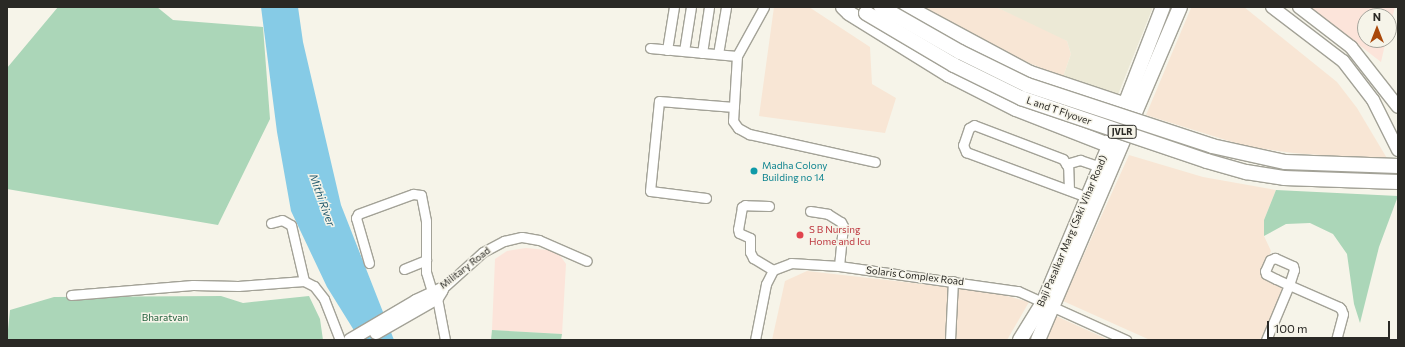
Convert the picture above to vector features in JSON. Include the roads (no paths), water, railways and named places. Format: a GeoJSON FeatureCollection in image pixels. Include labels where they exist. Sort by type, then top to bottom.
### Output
{"type":"FeatureCollection","features":[{"type":"Feature","properties":{"kind":"main road"},"geometry":{"type":"LineString","coordinates":[[843,7],[849,13],[949,75],[1038,117],[1115,148]]}},
{"type":"Feature","properties":{"kind":"main road","name":"L and T Flyover"},"geometry":{"type":"LineString","coordinates":[[881,7],[960,52],[1026,85],[1212,146],[1285,162],[1398,166]]}},
{"type":"Feature","properties":{"kind":"main road"},"geometry":{"type":"LineString","coordinates":[[907,7],[965,40],[1051,81],[1131,106]]}},
{"type":"Feature","properties":{"kind":"main road","name":"Baji Pasalkar Marg (Saki Vihar Road)"},"geometry":{"type":"LineString","coordinates":[[1020,340],[1049,304],[1115,148],[1131,106],[1163,7]]}},
{"type":"Feature","properties":{"kind":"main road","name":"Baji Pasalkar Marg (Saki Vihar Road)"},"geometry":{"type":"LineString","coordinates":[[1131,106],[1180,7]]}},
{"type":"Feature","properties":{"kind":"main road","name":"L and T Flyover"},"geometry":{"type":"LineString","coordinates":[[860,10],[954,65],[1020,98],[1207,161],[1246,172],[1284,178],[1398,182]]}},
{"type":"Feature","properties":{"kind":"main road"},"geometry":{"type":"LineString","coordinates":[[1038,117],[1051,81]]}},
{"type":"Feature","properties":{"kind":"main road","name":"Baji Pasalkar Marg (Saki Vihar Road)"},"geometry":{"type":"LineString","coordinates":[[1038,340],[1086,197],[1100,167],[1115,148]]}},
{"type":"Feature","properties":{"kind":"street"},"geometry":{"type":"LineString","coordinates":[[667,50],[674,7]]}},
{"type":"Feature","properties":{"kind":"street"},"geometry":{"type":"LineString","coordinates":[[684,51],[691,7]]}},
{"type":"Feature","properties":{"kind":"street"},"geometry":{"type":"LineString","coordinates":[[702,53],[709,7]]}},
{"type":"Feature","properties":{"kind":"street"},"geometry":{"type":"LineString","coordinates":[[718,54],[726,7]]}},
{"type":"Feature","properties":{"kind":"street"},"geometry":{"type":"LineString","coordinates":[[764,7],[742,42],[737,56],[733,121],[738,128],[749,134],[875,162]]}},
{"type":"Feature","properties":{"kind":"street"},"geometry":{"type":"LineString","coordinates":[[1272,7],[1343,61],[1373,100],[1398,150]]}},
{"type":"Feature","properties":{"kind":"street"},"geometry":{"type":"LineString","coordinates":[[1299,7],[1351,46],[1398,108]]}},
{"type":"Feature","properties":{"kind":"street"},"geometry":{"type":"LineString","coordinates":[[650,48],[737,56]]}},
{"type":"Feature","properties":{"kind":"street"},"geometry":{"type":"LineString","coordinates":[[706,198],[650,191],[659,101],[734,106]]}},
{"type":"Feature","properties":{"kind":"street"},"geometry":{"type":"LineString","coordinates":[[1069,190],[1070,174],[1066,164],[1058,157],[974,125],[969,128],[963,145],[966,152],[1086,197]]}},
{"type":"Feature","properties":{"kind":"street"},"geometry":{"type":"LineString","coordinates":[[1066,164],[1080,160],[1100,167]]}},
{"type":"Feature","properties":{"kind":"street"},"geometry":{"type":"LineString","coordinates":[[369,263],[356,218],[358,214],[418,194],[423,199],[426,221],[426,272],[437,293],[445,340]]}},
{"type":"Feature","properties":{"kind":"street"},"geometry":{"type":"LineString","coordinates":[[755,340],[766,284],[773,270],[754,258],[750,252],[750,238],[740,233],[738,230],[742,207],[745,205],[769,206]]}},
{"type":"Feature","properties":{"kind":"street"},"geometry":{"type":"LineString","coordinates":[[810,211],[828,214],[841,222],[843,226],[839,266]]}},
{"type":"Feature","properties":{"kind":"street"},"geometry":{"type":"LineString","coordinates":[[271,223],[282,220],[291,225],[304,281]]}},
{"type":"Feature","properties":{"kind":"street","name":"Military Road"},"geometry":{"type":"LineString","coordinates":[[355,339],[437,293],[482,252],[504,241],[522,237],[539,240],[587,261]]}},
{"type":"Feature","properties":{"kind":"street"},"geometry":{"type":"LineString","coordinates":[[404,269],[426,260]]}},
{"type":"Feature","properties":{"kind":"street","name":"Solaris Complex Road"},"geometry":{"type":"LineString","coordinates":[[773,270],[791,263],[839,266],[1018,291],[1126,340]]}},
{"type":"Feature","properties":{"kind":"street"},"geometry":{"type":"LineString","coordinates":[[71,295],[193,285],[260,286],[304,281],[314,286],[324,299],[340,340]]}},
{"type":"Feature","properties":{"kind":"street"},"geometry":{"type":"LineString","coordinates":[[950,340],[953,281]]}},
{"type":"Feature","properties":{"kind":"street"},"geometry":{"type":"LineString","coordinates":[[1266,340],[1289,285],[1341,309],[1343,314],[1336,340]]}},
{"type":"Feature","properties":{"kind":"water","name":"Mithi River"},"geometry":{"type":"Polygon","coordinates":[[[261,7],[298,7],[303,42],[341,205],[394,340],[360,340],[327,287],[291,211],[277,132],[261,7]]]}},
{"type":"Feature","properties":{"kind":"place","name":"Madha Colony Building no 14"},"geometry":{"type":"Point","coordinates":[754,171]}},
{"type":"Feature","properties":{"kind":"place","name":"S B Nursing Home and Icu"},"geometry":{"type":"Point","coordinates":[800,235]}},
{"type":"Feature","properties":{"kind":"park label","name":"Bharatvan"},"geometry":{"type":"Point","coordinates":[165,318]}}]}
